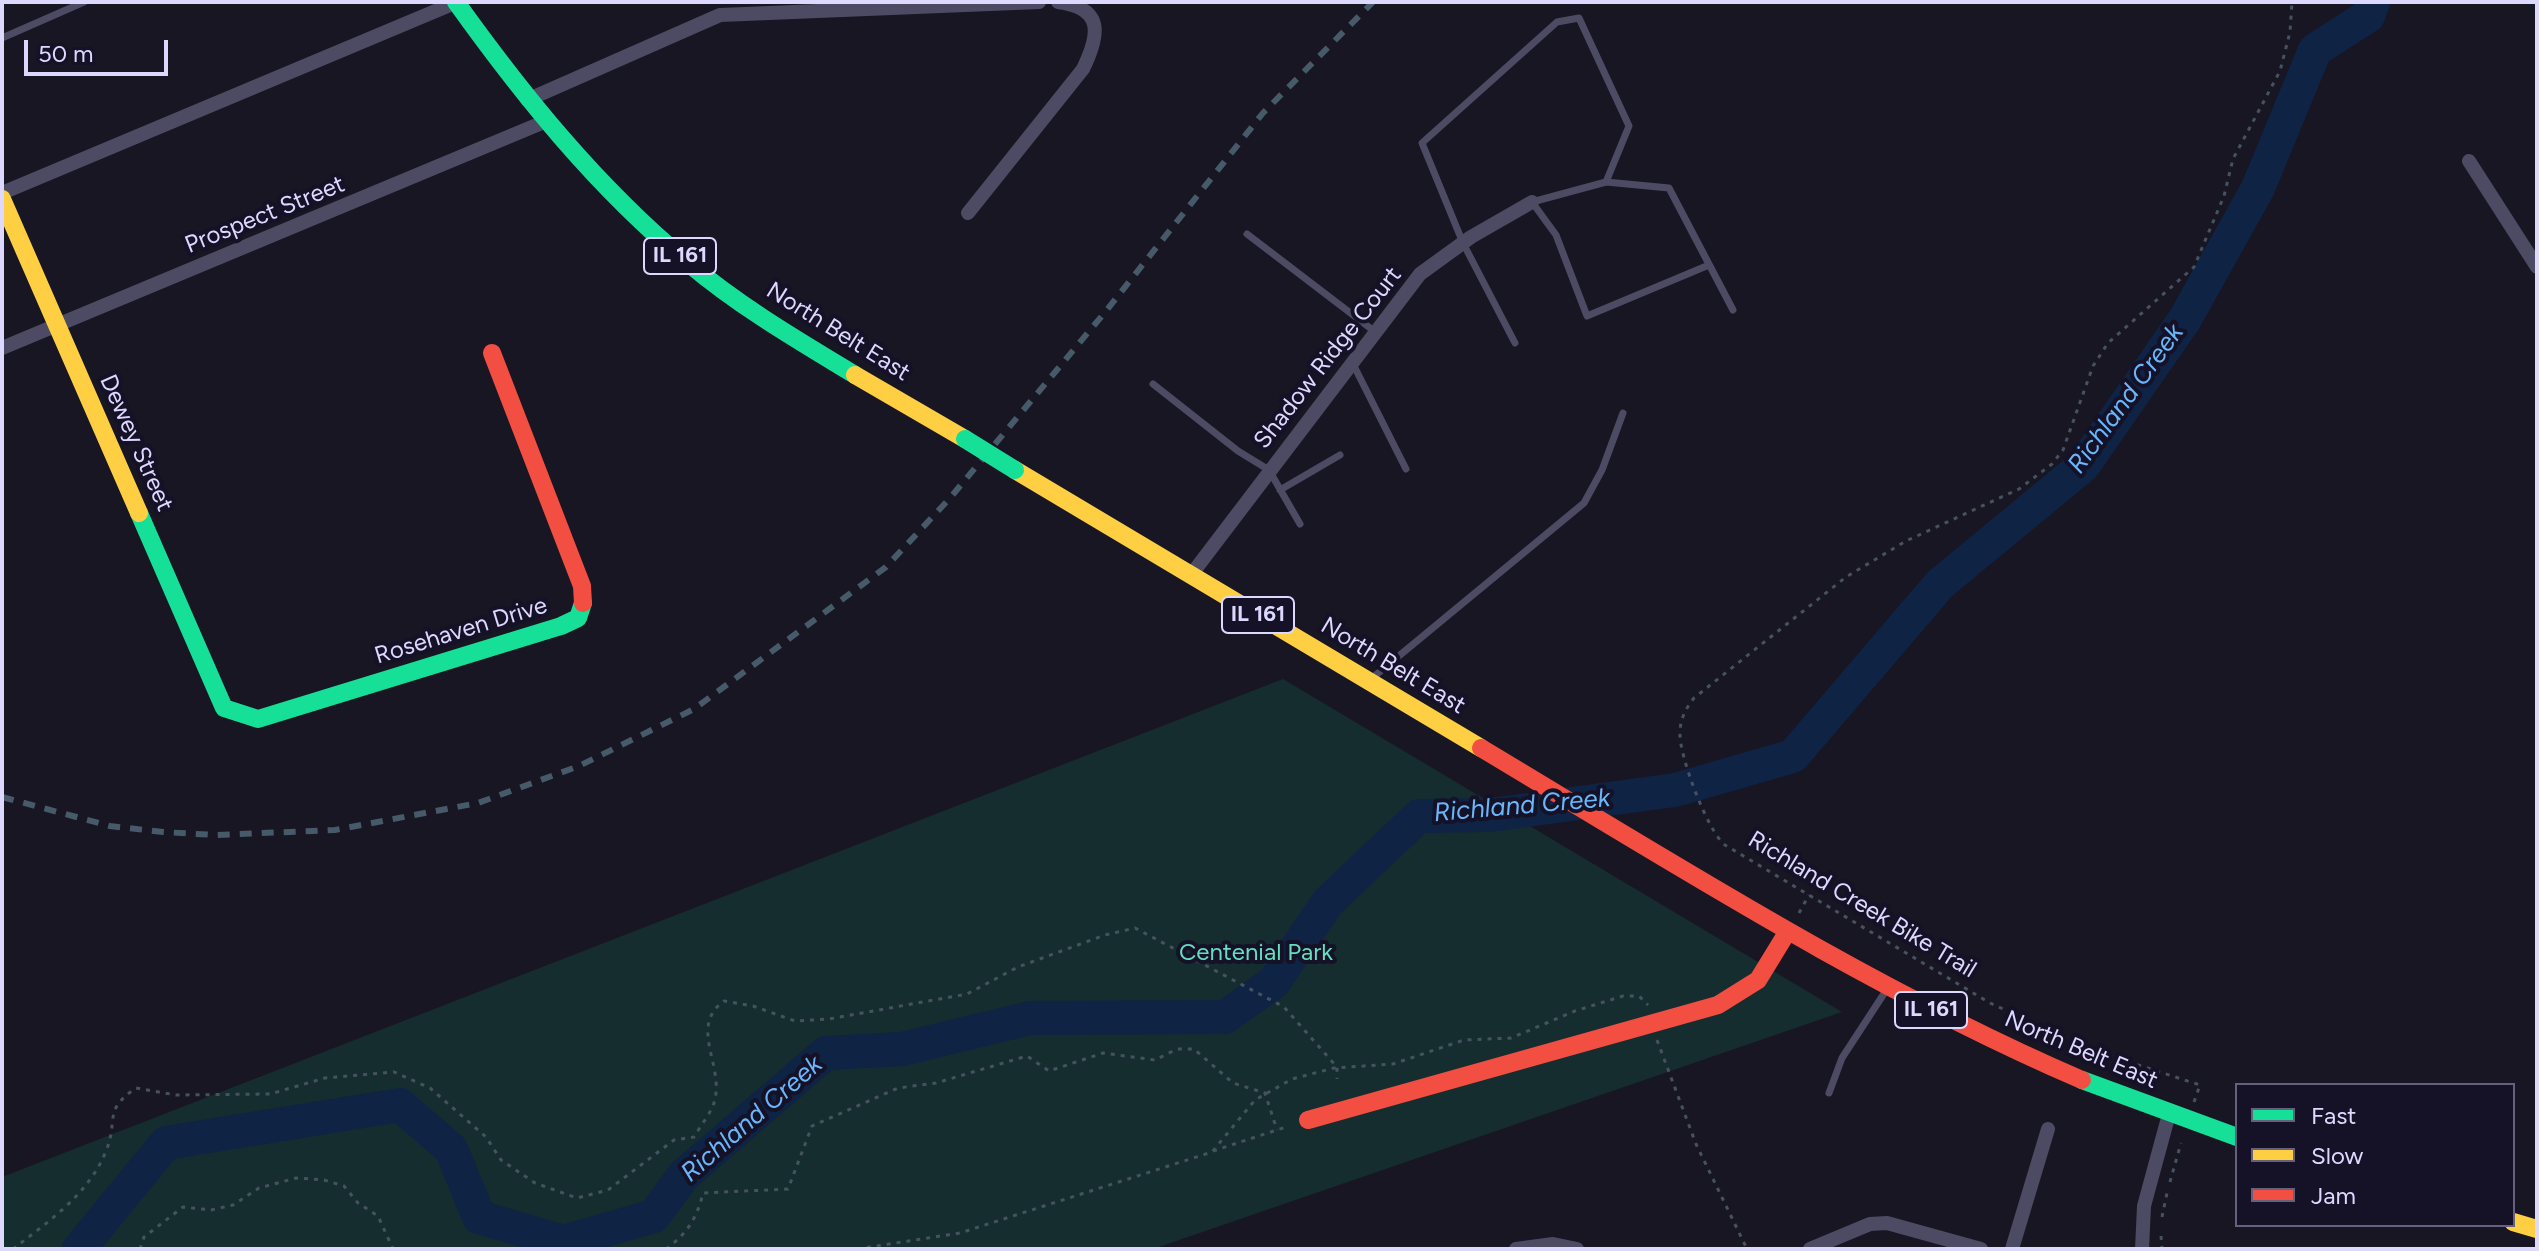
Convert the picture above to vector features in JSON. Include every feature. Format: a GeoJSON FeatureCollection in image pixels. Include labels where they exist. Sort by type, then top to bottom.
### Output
{"type":"FeatureCollection","features":[{"type":"Feature","properties":{"kind":"main road","name":"North Belt East"},"geometry":{"type":"LineString","coordinates":[[456,2],[544,122],[616,200],[691,266],[775,323],[1191,575],[1788,931],[1888,987],[2087,1082],[2235,1136]]}},
{"type":"Feature","properties":{"kind":"main road","name":"Dewey Street"},"geometry":{"type":"LineString","coordinates":[[2,196],[224,708]]}},
{"type":"Feature","properties":{"kind":"main road","name":"Rosehaven Drive"},"geometry":{"type":"LineString","coordinates":[[224,708],[240,716],[258,719],[561,626],[578,618],[585,599],[582,586],[492,353]]}},
{"type":"Feature","properties":{"kind":"main road"},"geometry":{"type":"LineString","coordinates":[[1308,1120],[1362,1102],[1718,1005],[1758,980],[1788,931]]}},
{"type":"Feature","properties":{"kind":"main road"},"geometry":{"type":"LineString","coordinates":[[2515,1223],[2537,1229]]}},
{"type":"Feature","properties":{"kind":"street"},"geometry":{"type":"LineString","coordinates":[[2,196],[456,2]]}},
{"type":"Feature","properties":{"kind":"street"},"geometry":{"type":"LineString","coordinates":[[527,100],[720,15],[1039,2]]}},
{"type":"Feature","properties":{"kind":"street"},"geometry":{"type":"LineString","coordinates":[[968,213],[1083,69],[1095,45],[1096,27],[1088,12],[1074,4],[1058,2]]}},
{"type":"Feature","properties":{"kind":"street","name":"Prospect Street"},"geometry":{"type":"LineString","coordinates":[[2,348],[544,122]]}},
{"type":"Feature","properties":{"kind":"street"},"geometry":{"type":"LineString","coordinates":[[2469,161],[2537,267]]}},
{"type":"Feature","properties":{"kind":"street","name":"Shadow Ridge Court"},"geometry":{"type":"LineString","coordinates":[[1191,575],[1420,274],[1463,243],[1532,202]]}},
{"type":"Feature","properties":{"kind":"street"},"geometry":{"type":"LineString","coordinates":[[2142,1249],[2144,1206],[2150,1172],[2169,1114]]}},
{"type":"Feature","properties":{"kind":"street"},"geometry":{"type":"LineString","coordinates":[[2012,1249],[2048,1129]]}},
{"type":"Feature","properties":{"kind":"street"},"geometry":{"type":"LineString","coordinates":[[1810,1249],[1870,1224],[1887,1223],[1981,1249]]}},
{"type":"Feature","properties":{"kind":"street"},"geometry":{"type":"LineString","coordinates":[[1516,1249],[1553,1244],[1577,1249]]}},
{"type":"Feature","properties":{"kind":"lane"},"geometry":{"type":"LineString","coordinates":[[2,38],[84,2]]}},
{"type":"Feature","properties":{"kind":"lane"},"geometry":{"type":"LineString","coordinates":[[1515,343],[1463,243],[1422,143],[1557,22],[1579,18],[1629,126],[1606,182]]}},
{"type":"Feature","properties":{"kind":"lane"},"geometry":{"type":"LineString","coordinates":[[1709,265],[1587,316],[1556,235],[1532,202],[1606,182],[1669,188],[1733,310]]}},
{"type":"Feature","properties":{"kind":"lane"},"geometry":{"type":"LineString","coordinates":[[1247,234],[1374,331]]}},
{"type":"Feature","properties":{"kind":"lane"},"geometry":{"type":"LineString","coordinates":[[1351,361],[1406,469]]}},
{"type":"Feature","properties":{"kind":"lane"},"geometry":{"type":"LineString","coordinates":[[1153,384],[1238,451],[1269,470],[1300,524]]}},
{"type":"Feature","properties":{"kind":"lane"},"geometry":{"type":"LineString","coordinates":[[1369,681],[1584,503],[1602,470],[1623,413]]}},
{"type":"Feature","properties":{"kind":"lane"},"geometry":{"type":"LineString","coordinates":[[1280,490],[1340,455]]}},
{"type":"Feature","properties":{"kind":"lane"},"geometry":{"type":"LineString","coordinates":[[1829,1093],[1842,1058],[1888,987]]}},
{"type":"Feature","properties":{"kind":"path","name":"Richland Creek Bike Trail"},"geometry":{"type":"LineString","coordinates":[[2161,1223],[2200,1085],[2095,1051],[1990,1003],[1725,845],[1711,828],[1682,746],[1682,719],[1694,698],[1846,577],[1906,541],[2019,489],[2052,464],[2063,450],[2093,366],[2108,343],[2194,267],[2205,245],[2233,159],[2280,71],[2290,32],[2292,2]]}},
{"type":"Feature","properties":{"kind":"path"},"geometry":{"type":"LineString","coordinates":[[13,1249],[70,1206],[106,1151],[111,1116],[118,1100],[136,1088],[176,1095],[270,1094],[325,1078],[394,1072],[430,1088],[486,1137],[501,1160],[535,1183],[577,1198],[608,1190],[674,1140],[694,1137],[715,1100],[706,1025],[712,1010],[724,1001],[753,1006],[795,1021],[829,1019],[967,994],[1018,967],[1105,935],[1135,928],[1284,1007],[1337,1067],[1337,1079]]}},
{"type":"Feature","properties":{"kind":"path"},"geometry":{"type":"LineString","coordinates":[[666,1249],[684,1234],[698,1214],[703,1193],[788,1189],[812,1126],[898,1088],[936,1083],[1027,1056],[1049,1071],[1103,1053],[1155,1060],[1177,1049],[1194,1049],[1233,1083],[1265,1093],[1277,1130]]}},
{"type":"Feature","properties":{"kind":"path"},"geometry":{"type":"LineString","coordinates":[[1212,1152],[1308,1120]]}},
{"type":"Feature","properties":{"kind":"path"},"geometry":{"type":"LineString","coordinates":[[140,1249],[144,1237],[183,1207],[211,1210],[233,1205],[259,1188],[296,1178],[324,1180],[344,1186],[358,1203],[378,1216],[393,1249]]}},
{"type":"Feature","properties":{"kind":"path"},"geometry":{"type":"LineString","coordinates":[[2160,1234],[2162,1249]]}},
{"type":"Feature","properties":{"kind":"green space","name":"Centenial Park"},"geometry":{"type":"Polygon","coordinates":[[[1283,679],[1842,1012],[1153,1249],[2,1249],[2,1177],[1283,679]]]}},
{"type":"Feature","properties":{"kind":"waterway","name":"Richland Creek"},"geometry":{"type":"LineString","coordinates":[[79,1249],[166,1143],[400,1105],[451,1149],[479,1217],[563,1242],[654,1216],[684,1175],[826,1053],[902,1049],[1030,1018],[1225,1017],[1274,982],[1328,902],[1419,816],[1490,815],[1675,790],[1793,756],[1940,584],[2083,466],[2185,319],[2258,188],[2315,50],[2368,16],[2373,2]]}},
{"type":"Feature","properties":{"kind":"railway"},"geometry":{"type":"LineString","coordinates":[[2,797],[110,826],[163,832],[215,835],[335,830],[478,803],[579,766],[694,709],[886,567],[950,498],[1106,311],[1263,113],[1373,2]]}},
{"type":"Feature","properties":{"kind":"traffic: fast"},"geometry":{"type":"LineString","coordinates":[[456,2],[563,140],[654,233],[727,293],[855,375]]}},
{"type":"Feature","properties":{"kind":"traffic: fast"},"geometry":{"type":"LineString","coordinates":[[965,439],[1015,470]]}},
{"type":"Feature","properties":{"kind":"traffic: fast"},"geometry":{"type":"LineString","coordinates":[[139,513],[224,708],[258,719],[561,626],[578,618],[583,603]]}},
{"type":"Feature","properties":{"kind":"traffic: fast"},"geometry":{"type":"LineString","coordinates":[[2082,1080],[2235,1136]]}},
{"type":"Feature","properties":{"kind":"traffic: slow"},"geometry":{"type":"LineString","coordinates":[[2,199],[139,513]]}},
{"type":"Feature","properties":{"kind":"traffic: slow"},"geometry":{"type":"LineString","coordinates":[[855,375],[965,439]]}},
{"type":"Feature","properties":{"kind":"traffic: slow"},"geometry":{"type":"LineString","coordinates":[[1015,470],[1481,748]]}},
{"type":"Feature","properties":{"kind":"traffic: slow"},"geometry":{"type":"LineString","coordinates":[[2515,1223],[2537,1229]]}},
{"type":"Feature","properties":{"kind":"traffic: jam"},"geometry":{"type":"LineString","coordinates":[[492,353],[582,586],[583,603]]}},
{"type":"Feature","properties":{"kind":"traffic: jam"},"geometry":{"type":"LineString","coordinates":[[1481,748],[1702,881],[1851,966],[2082,1080]]}},
{"type":"Feature","properties":{"kind":"traffic: jam"},"geometry":{"type":"LineString","coordinates":[[1308,1120],[1718,1005],[1758,980],[1788,931]]}}]}
